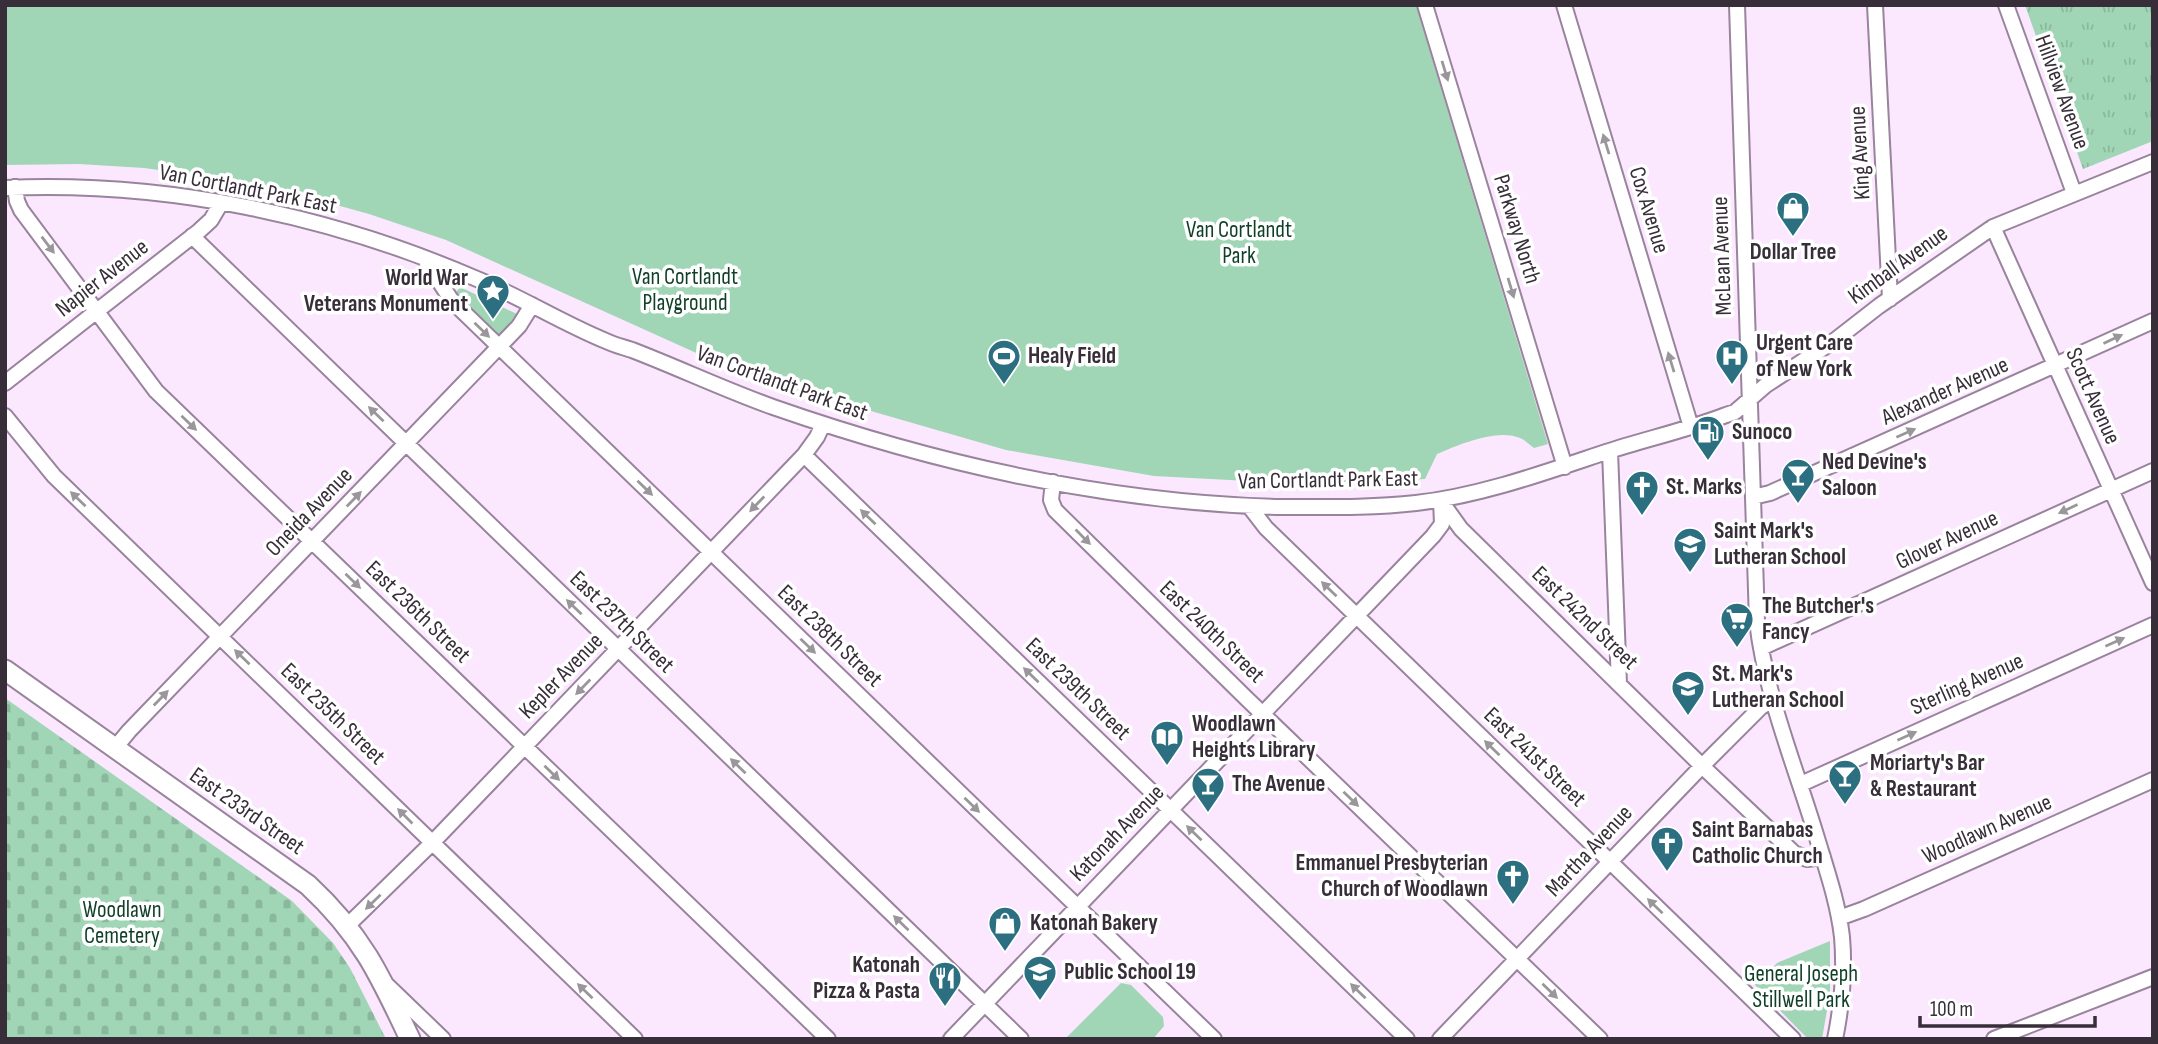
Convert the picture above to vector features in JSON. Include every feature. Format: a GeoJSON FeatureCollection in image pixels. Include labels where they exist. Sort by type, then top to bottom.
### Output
{"type":"FeatureCollection","features":[{"type":"Feature","properties":{"kind":"main road","name":"East 233rd Street"},"geometry":{"type":"LineString","coordinates":[[5,670],[308,885],[348,925],[382,980],[410,1039]]}},
{"type":"Feature","properties":{"kind":"street","name":"Parkway North"},"geometry":{"type":"LineString","coordinates":[[1425,5],[1565,467]]}},
{"type":"Feature","properties":{"kind":"street","name":"Cox Avenue"},"geometry":{"type":"LineString","coordinates":[[1564,5],[1691,427]]}},
{"type":"Feature","properties":{"kind":"street","name":"McLean Avenue"},"geometry":{"type":"LineString","coordinates":[[1737,5],[1756,605],[1761,648],[1774,699],[1839,918],[1843,980],[1835,1039]]}},
{"type":"Feature","properties":{"kind":"street","name":"King Avenue"},"geometry":{"type":"LineString","coordinates":[[1875,5],[1890,299]]}},
{"type":"Feature","properties":{"kind":"street","name":"Hillview Avenue"},"geometry":{"type":"LineString","coordinates":[[2006,5],[2074,193]]}},
{"type":"Feature","properties":{"kind":"street","name":"Kimball Avenue"},"geometry":{"type":"LineString","coordinates":[[1565,467],[1735,412],[1766,385],[1834,341],[1993,227],[2153,163]]}},
{"type":"Feature","properties":{"kind":"street","name":"Van Cortlandt Park East"},"geometry":{"type":"LineString","coordinates":[[10,188],[133,191],[221,203],[335,228],[481,280],[608,342],[733,392],[823,424],[916,451],[1053,482],[1135,496],[1249,506],[1351,506],[1441,500],[1565,467]]}},
{"type":"Feature","properties":{"kind":"street","name":"East 236th Street"},"geometry":{"type":"LineString","coordinates":[[10,188],[21,210],[156,391],[828,1039]]}},
{"type":"Feature","properties":{"kind":"street","name":"Napier Avenue"},"geometry":{"type":"LineString","coordinates":[[5,383],[192,236],[211,220],[221,203]]}},
{"type":"Feature","properties":{"kind":"street","name":"Scott Avenue"},"geometry":{"type":"LineString","coordinates":[[1993,227],[2153,583]]}},
{"type":"Feature","properties":{"kind":"street","name":"East 237th Street"},"geometry":{"type":"LineString","coordinates":[[192,236],[1021,1039]]}},
{"type":"Feature","properties":{"kind":"street","name":"East 238th Street"},"geometry":{"type":"LineString","coordinates":[[424,258],[447,296],[1214,1039]]}},
{"type":"Feature","properties":{"kind":"street","name":"Oneida Avenue"},"geometry":{"type":"LineString","coordinates":[[116,748],[220,636],[500,347],[519,326],[532,305]]}},
{"type":"Feature","properties":{"kind":"street","name":"Alexander Avenue"},"geometry":{"type":"LineString","coordinates":[[1753,497],[1770,493],[2153,321]]}},
{"type":"Feature","properties":{"kind":"street","name":"East 235th Street"},"geometry":{"type":"LineString","coordinates":[[5,416],[54,477],[635,1039]]}},
{"type":"Feature","properties":{"kind":"street"},"geometry":{"type":"LineString","coordinates":[[804,455],[823,424]]}},
{"type":"Feature","properties":{"kind":"street"},"geometry":{"type":"LineString","coordinates":[[1610,451],[1619,684]]}},
{"type":"Feature","properties":{"kind":"street","name":"Kepler Avenue"},"geometry":{"type":"LineString","coordinates":[[348,925],[432,844],[804,455]]}},
{"type":"Feature","properties":{"kind":"street","name":"East 239th Street"},"geometry":{"type":"LineString","coordinates":[[804,455],[1407,1039]]}},
{"type":"Feature","properties":{"kind":"street","name":"Glover Avenue"},"geometry":{"type":"LineString","coordinates":[[1761,648],[2153,471]]}},
{"type":"Feature","properties":{"kind":"street","name":"East 240th Street"},"geometry":{"type":"LineString","coordinates":[[1053,482],[1051,496],[1055,510],[1600,1039]]}},
{"type":"Feature","properties":{"kind":"street","name":"East 242nd Street"},"geometry":{"type":"LineString","coordinates":[[1441,500],[1457,524],[1794,853],[1807,859],[1823,857]]}},
{"type":"Feature","properties":{"kind":"street","name":"Katonah Avenue"},"geometry":{"type":"LineString","coordinates":[[951,1039],[1440,529],[1441,500]]}},
{"type":"Feature","properties":{"kind":"street","name":"East 241st Street"},"geometry":{"type":"LineString","coordinates":[[1249,506],[1262,524],[1793,1039]]}},
{"type":"Feature","properties":{"kind":"street","name":"Sterling Avenue"},"geometry":{"type":"LineString","coordinates":[[1801,784],[2153,625]]}},
{"type":"Feature","properties":{"kind":"street","name":"Martha Avenue"},"geometry":{"type":"LineString","coordinates":[[1440,1039],[1702,766],[1760,707],[1774,699]]}},
{"type":"Feature","properties":{"kind":"street","name":"Woodlawn Avenue"},"geometry":{"type":"LineString","coordinates":[[1839,918],[2153,780]]}},
{"type":"Feature","properties":{"kind":"street"},"geometry":{"type":"LineString","coordinates":[[1994,1039],[2153,977]]}},
{"type":"Feature","properties":{"kind":"street"},"geometry":{"type":"LineString","coordinates":[[382,980],[443,1039]]}},
{"type":"Feature","properties":{"kind":"green space","name":"Van Cortlandt Park"},"geometry":{"type":"Polygon","coordinates":[[[5,5],[1416,5],[1548,444],[1534,448],[1511,435],[1489,436],[1437,454],[1425,479],[1306,484],[1154,476],[1006,450],[774,383],[703,356],[446,240],[369,214],[286,191],[219,178],[144,168],[79,164],[5,165],[5,5]]]}},
{"type":"Feature","properties":{"kind":"green space"},"geometry":{"type":"Polygon","coordinates":[[[2025,5],[2153,5],[2153,141],[2083,169],[2025,5]]]}},
{"type":"Feature","properties":{"kind":"green space"},"geometry":{"type":"Polygon","coordinates":[[[460,287],[517,314],[497,341],[452,298],[460,287]]]}},
{"type":"Feature","properties":{"kind":"green space","name":"Woodlawn Cemetery"},"geometry":{"type":"Polygon","coordinates":[[[5,698],[292,901],[333,943],[350,968],[386,1039],[5,1039],[5,698]]]}},
{"type":"Feature","properties":{"kind":"green space","name":"General Joseph Stillwell Park"},"geometry":{"type":"Polygon","coordinates":[[[1830,941],[1830,993],[1822,1039],[1808,1039],[1752,982],[1765,969],[1769,972],[1777,963],[1830,941]]]}},
{"type":"Feature","properties":{"kind":"green space"},"geometry":{"type":"Polygon","coordinates":[[[1121,983],[1131,985],[1163,1017],[1164,1026],[1153,1039],[1065,1039],[1121,983]]]}},
{"type":"Feature","properties":{"kind":"place","name":"Dollar Tree"},"geometry":{"type":"Point","coordinates":[1793,238]}},
{"type":"Feature","properties":{"kind":"place","name":"World War Veterans Monument"},"geometry":{"type":"Point","coordinates":[493,321]}},
{"type":"Feature","properties":{"kind":"place","name":"Healy Field"},"geometry":{"type":"Point","coordinates":[1004,386]}},
{"type":"Feature","properties":{"kind":"place","name":"Urgent Care of New York"},"geometry":{"type":"Point","coordinates":[1732,386]}},
{"type":"Feature","properties":{"kind":"place","name":"Sunoco"},"geometry":{"type":"Point","coordinates":[1708,462]}},
{"type":"Feature","properties":{"kind":"place","name":"Ned Devine's Saloon"},"geometry":{"type":"Point","coordinates":[1798,505]}},
{"type":"Feature","properties":{"kind":"place","name":"St. Marks"},"geometry":{"type":"Point","coordinates":[1642,517]}},
{"type":"Feature","properties":{"kind":"place","name":"Saint Mark's Lutheran School"},"geometry":{"type":"Point","coordinates":[1690,574]}},
{"type":"Feature","properties":{"kind":"place","name":"The Butcher's Fancy"},"geometry":{"type":"Point","coordinates":[1737,649]}},
{"type":"Feature","properties":{"kind":"place","name":"St. Mark's Lutheran School"},"geometry":{"type":"Point","coordinates":[1688,717]}},
{"type":"Feature","properties":{"kind":"place","name":"Woodlawn Heights Library"},"geometry":{"type":"Point","coordinates":[1167,767]}},
{"type":"Feature","properties":{"kind":"place","name":"Moriarty's Bar & Restaurant"},"geometry":{"type":"Point","coordinates":[1845,806]}},
{"type":"Feature","properties":{"kind":"place","name":"The Avenue"},"geometry":{"type":"Point","coordinates":[1208,814]}},
{"type":"Feature","properties":{"kind":"place","name":"Saint Barnabas Catholic Church"},"geometry":{"type":"Point","coordinates":[1667,873]}},
{"type":"Feature","properties":{"kind":"place","name":"Emmanuel Presbyterian Church of Woodlawn"},"geometry":{"type":"Point","coordinates":[1513,906]}},
{"type":"Feature","properties":{"kind":"place","name":"Katonah Bakery"},"geometry":{"type":"Point","coordinates":[1005,953]}},
{"type":"Feature","properties":{"kind":"place","name":"Public School 19"},"geometry":{"type":"Point","coordinates":[1040,1002]}},
{"type":"Feature","properties":{"kind":"place","name":"Katonah Pizza & Pasta"},"geometry":{"type":"Point","coordinates":[945,1008]}},
{"type":"Feature","properties":{"kind":"park label","name":"Van Cortlandt Playground"},"geometry":{"type":"Point","coordinates":[685,290]}}]}
